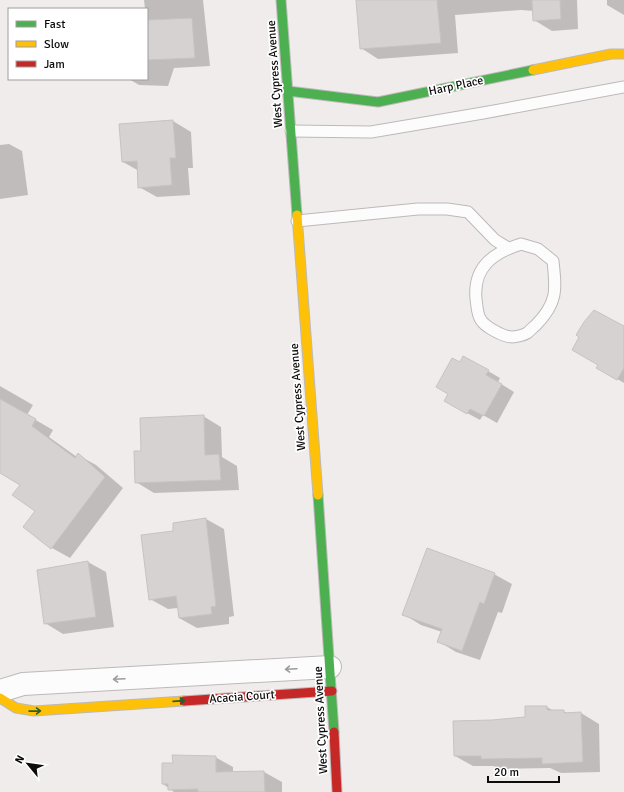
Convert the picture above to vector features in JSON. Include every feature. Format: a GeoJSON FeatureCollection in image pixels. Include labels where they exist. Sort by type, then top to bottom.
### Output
{"type":"FeatureCollection","features":[{"type":"Feature","properties":{"kind":"main road","name":"West Cypress Avenue"},"geometry":{"type":"LineString","coordinates":[[281,0],[332,691],[337,792]]}},
{"type":"Feature","properties":{"kind":"main road","name":"Harp Place"},"geometry":{"type":"LineString","coordinates":[[288,91],[378,102],[611,54],[624,54]]}},
{"type":"Feature","properties":{"kind":"main road","name":"Acacia Court"},"geometry":{"type":"LineString","coordinates":[[0,698],[6,703],[20,710],[34,711],[332,691]]}},
{"type":"Feature","properties":{"kind":"street","name":"Acacia Court"},"geometry":{"type":"LineString","coordinates":[[0,691],[23,684],[330,667]]}},
{"type":"Feature","properties":{"kind":"street"},"geometry":{"type":"LineString","coordinates":[[150,677],[151,703]]}},
{"type":"Feature","properties":{"kind":"lane"},"geometry":{"type":"LineString","coordinates":[[291,131],[372,132],[624,87]]}},
{"type":"Feature","properties":{"kind":"lane"},"geometry":{"type":"LineString","coordinates":[[297,221],[418,209],[447,209],[468,212],[495,240],[508,248],[521,244],[538,249],[553,261],[555,290],[550,308],[527,333],[512,337],[494,332],[481,320],[477,306],[475,288],[481,271],[492,257],[508,248]]}},
{"type":"Feature","properties":{"kind":"building"},"geometry":{"type":"Polygon","coordinates":[[[356,0],[437,0],[441,43],[360,49],[356,0]]]}},
{"type":"Feature","properties":{"kind":"building"},"geometry":{"type":"Polygon","coordinates":[[[532,0],[560,0],[561,19],[533,21],[532,0]]]}},
{"type":"Feature","properties":{"kind":"building"},"geometry":{"type":"Polygon","coordinates":[[[192,18],[195,58],[148,60],[148,20],[192,18]]]}},
{"type":"Feature","properties":{"kind":"building"},"geometry":{"type":"Polygon","coordinates":[[[173,120],[176,158],[170,158],[172,185],[138,188],[137,161],[122,162],[119,124],[173,120]]]}},
{"type":"Feature","properties":{"kind":"building"},"geometry":{"type":"Polygon","coordinates":[[[594,310],[624,326],[624,368],[617,380],[596,368],[598,365],[572,350],[579,337],[576,335],[594,310]]]}},
{"type":"Feature","properties":{"kind":"building"},"geometry":{"type":"Polygon","coordinates":[[[463,356],[489,370],[486,375],[502,384],[484,416],[470,409],[467,414],[444,401],[448,394],[436,387],[452,358],[460,362],[463,356]]]}},
{"type":"Feature","properties":{"kind":"building"},"geometry":{"type":"Polygon","coordinates":[[[0,399],[36,419],[32,426],[75,458],[78,453],[105,477],[51,549],[23,527],[35,511],[12,495],[20,485],[0,473],[0,399]]]}},
{"type":"Feature","properties":{"kind":"building"},"geometry":{"type":"Polygon","coordinates":[[[204,415],[205,455],[219,454],[221,480],[135,483],[134,451],[141,451],[140,418],[204,415]]]}},
{"type":"Feature","properties":{"kind":"building"},"geometry":{"type":"Polygon","coordinates":[[[206,518],[216,606],[211,607],[212,614],[179,618],[176,596],[149,600],[141,535],[173,531],[173,523],[206,518]]]}},
{"type":"Feature","properties":{"kind":"building"},"geometry":{"type":"Polygon","coordinates":[[[427,548],[495,573],[484,604],[480,602],[462,651],[437,642],[442,629],[402,615],[427,548]]]}},
{"type":"Feature","properties":{"kind":"building"},"geometry":{"type":"Polygon","coordinates":[[[88,561],[96,617],[44,624],[37,570],[88,561]]]}},
{"type":"Feature","properties":{"kind":"building"},"geometry":{"type":"Polygon","coordinates":[[[525,706],[547,706],[547,710],[564,710],[564,713],[581,712],[583,762],[542,764],[542,758],[481,759],[481,756],[454,756],[453,721],[525,717],[525,706]]]}},
{"type":"Feature","properties":{"kind":"building"},"geometry":{"type":"Polygon","coordinates":[[[172,755],[216,756],[216,772],[264,771],[265,792],[198,792],[198,789],[168,790],[168,784],[162,784],[162,763],[173,763],[172,755]]]}},
{"type":"Feature","properties":{"kind":"traffic: fast"},"geometry":{"type":"LineString","coordinates":[[281,0],[297,215]]}},
{"type":"Feature","properties":{"kind":"traffic: fast"},"geometry":{"type":"LineString","coordinates":[[288,91],[378,102],[533,70]]}},
{"type":"Feature","properties":{"kind":"traffic: fast"},"geometry":{"type":"LineString","coordinates":[[318,495],[334,732]]}},
{"type":"Feature","properties":{"kind":"traffic: slow"},"geometry":{"type":"LineString","coordinates":[[533,70],[611,54],[624,54]]}},
{"type":"Feature","properties":{"kind":"traffic: slow"},"geometry":{"type":"LineString","coordinates":[[297,215],[318,495]]}},
{"type":"Feature","properties":{"kind":"traffic: slow"},"geometry":{"type":"LineString","coordinates":[[0,698],[16,708],[34,711],[184,701]]}},
{"type":"Feature","properties":{"kind":"traffic: jam"},"geometry":{"type":"LineString","coordinates":[[184,701],[332,691]]}},
{"type":"Feature","properties":{"kind":"traffic: jam"},"geometry":{"type":"LineString","coordinates":[[334,732],[337,792]]}}]}
